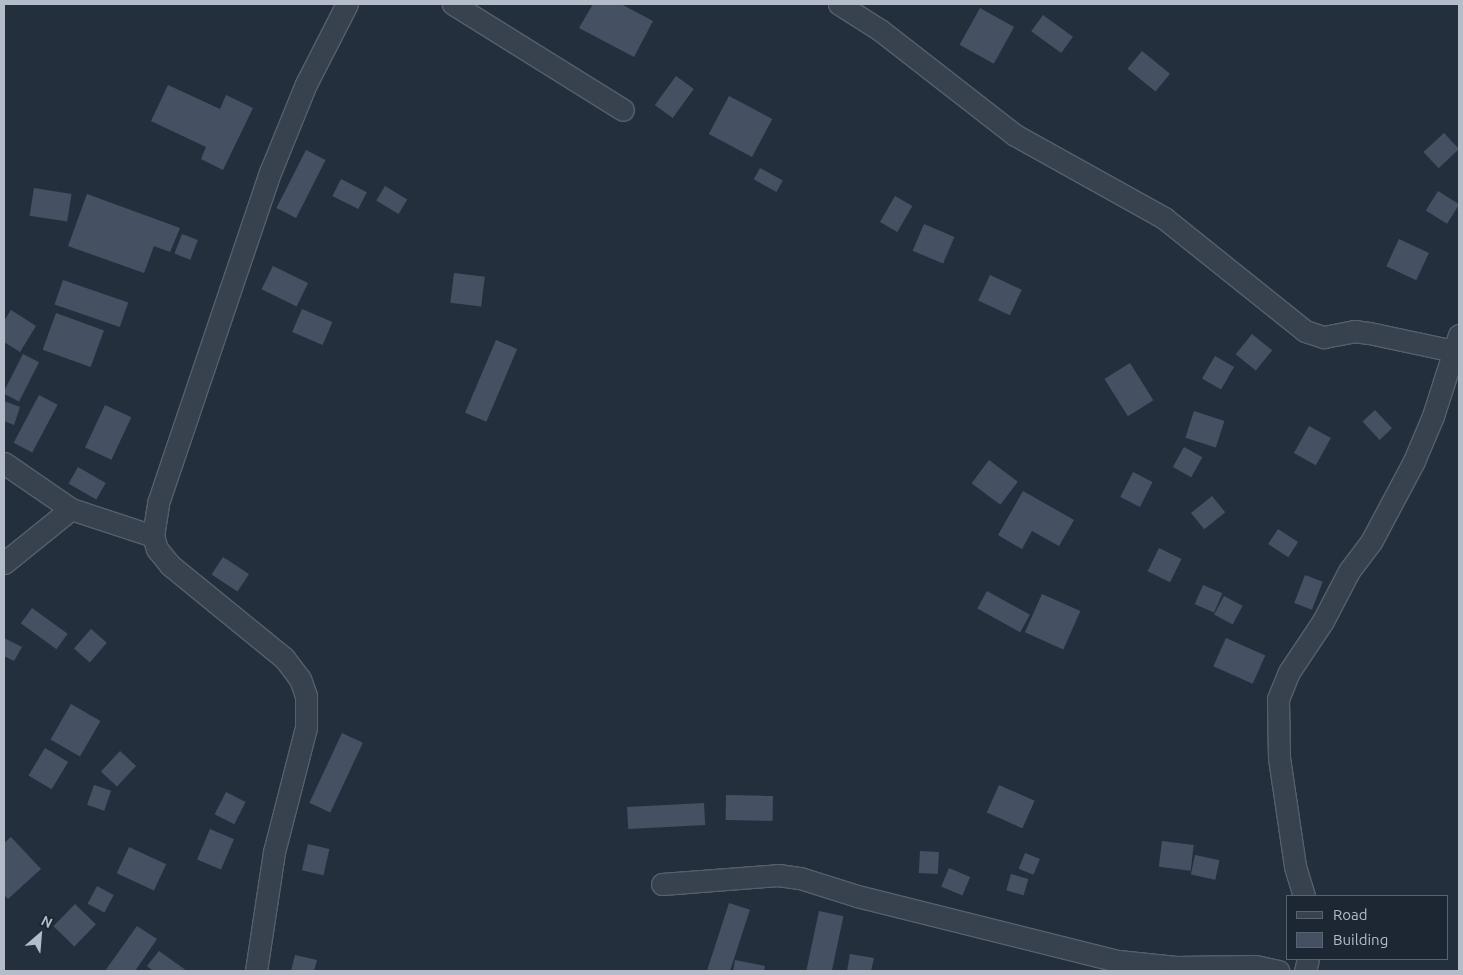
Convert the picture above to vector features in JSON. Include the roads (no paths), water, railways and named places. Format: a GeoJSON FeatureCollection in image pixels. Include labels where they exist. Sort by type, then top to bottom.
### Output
{"type":"FeatureCollection","features":[{"type":"Feature","properties":{"kind":"street"},"geometry":{"type":"LineString","coordinates":[[256,971],[274,852],[306,727],[306,696],[300,679],[284,658],[170,564],[157,549],[152,536],[158,503],[271,170],[306,84],[347,4]]}},
{"type":"Feature","properties":{"kind":"street"},"geometry":{"type":"LineString","coordinates":[[453,4],[623,110]]}},
{"type":"Feature","properties":{"kind":"street"},"geometry":{"type":"LineString","coordinates":[[839,4],[880,30],[1015,135],[1164,218],[1305,331],[1324,338],[1354,331],[1457,343],[1433,416],[1414,460],[1371,542],[1349,571],[1323,621],[1289,672],[1278,699],[1279,757],[1295,866],[1304,895]]}},
{"type":"Feature","properties":{"kind":"street"},"geometry":{"type":"LineString","coordinates":[[4,463],[71,509],[152,536]]}},
{"type":"Feature","properties":{"kind":"street"},"geometry":{"type":"LineString","coordinates":[[4,563],[71,509]]}},
{"type":"Feature","properties":{"kind":"street"},"geometry":{"type":"LineString","coordinates":[[662,884],[778,875],[800,878],[857,896],[925,910],[1118,961],[1190,969],[1255,966],[1278,971]]}}]}
